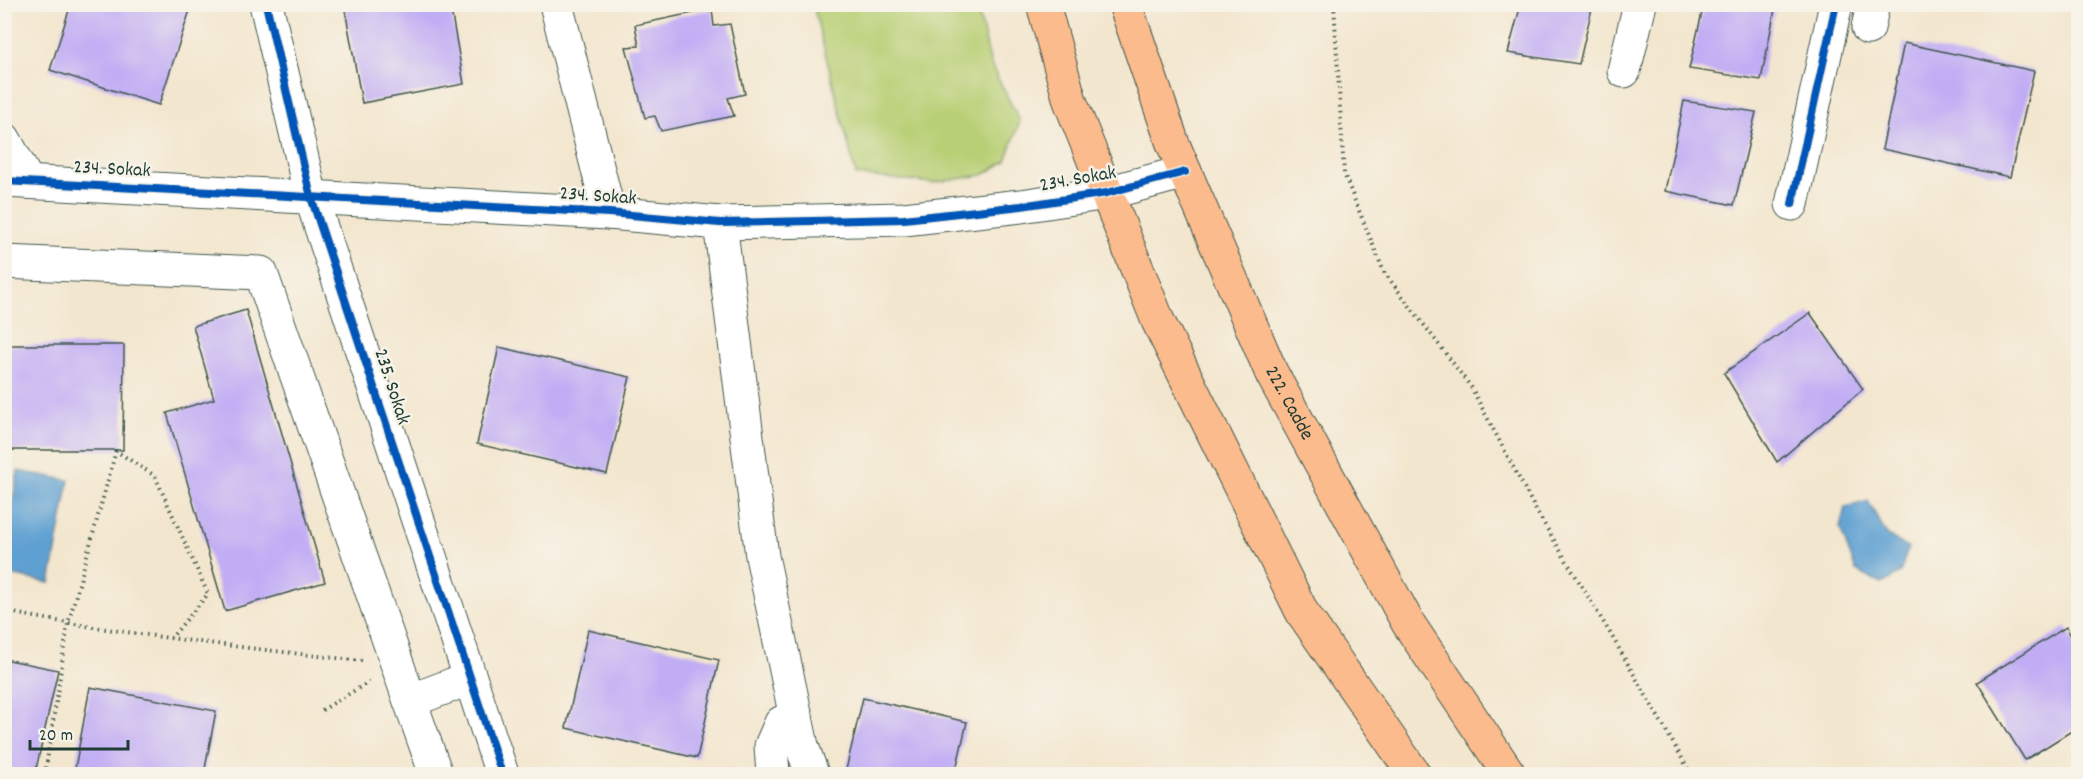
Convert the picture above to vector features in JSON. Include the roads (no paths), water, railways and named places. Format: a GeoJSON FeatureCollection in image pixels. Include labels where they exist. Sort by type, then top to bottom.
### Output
{"type":"FeatureCollection","features":[{"type":"Feature","properties":{"kind":"main road"},"geometry":{"type":"LineString","coordinates":[[1043,4],[1070,101],[1158,321],[1302,612],[1414,774]]}},
{"type":"Feature","properties":{"kind":"main road","name":"222. Cadde"},"geometry":{"type":"LineString","coordinates":[[1125,4],[1173,144],[1272,374],[1408,623],[1509,774]]}},
{"type":"Feature","properties":{"kind":"street","name":"235. Sokak"},"geometry":{"type":"LineString","coordinates":[[266,4],[311,197],[502,774]]}},
{"type":"Feature","properties":{"kind":"street"},"geometry":{"type":"LineString","coordinates":[[556,4],[609,213]]}},
{"type":"Feature","properties":{"kind":"street"},"geometry":{"type":"LineString","coordinates":[[1624,71],[1640,4]]}},
{"type":"Feature","properties":{"kind":"street"},"geometry":{"type":"LineString","coordinates":[[1792,204],[1836,4]]}},
{"type":"Feature","properties":{"kind":"street"},"geometry":{"type":"LineString","coordinates":[[4,138],[16,182]]}},
{"type":"Feature","properties":{"kind":"street","name":"234. Sokak"},"geometry":{"type":"LineString","coordinates":[[16,182],[609,213],[720,223],[904,219],[1021,206],[1107,193],[1185,172]]}},
{"type":"Feature","properties":{"kind":"street"},"geometry":{"type":"LineString","coordinates":[[720,223],[762,556],[802,746],[812,774]]}},
{"type":"Feature","properties":{"kind":"street"},"geometry":{"type":"LineString","coordinates":[[4,262],[261,273],[436,774]]}},
{"type":"Feature","properties":{"kind":"street"},"geometry":{"type":"LineString","coordinates":[[410,701],[470,678]]}},
{"type":"Feature","properties":{"kind":"street"},"geometry":{"type":"LineString","coordinates":[[773,774],[771,746],[781,723],[796,715]]}},
{"type":"Feature","properties":{"kind":"water"},"geometry":{"type":"Polygon","coordinates":[[[18,471],[69,480],[50,583],[5,574],[5,543],[18,471]]]}},
{"type":"Feature","properties":{"kind":"water"},"geometry":{"type":"Polygon","coordinates":[[[1868,501],[1886,534],[1908,548],[1900,573],[1882,584],[1856,571],[1840,528],[1845,507],[1868,501]]]}}]}
